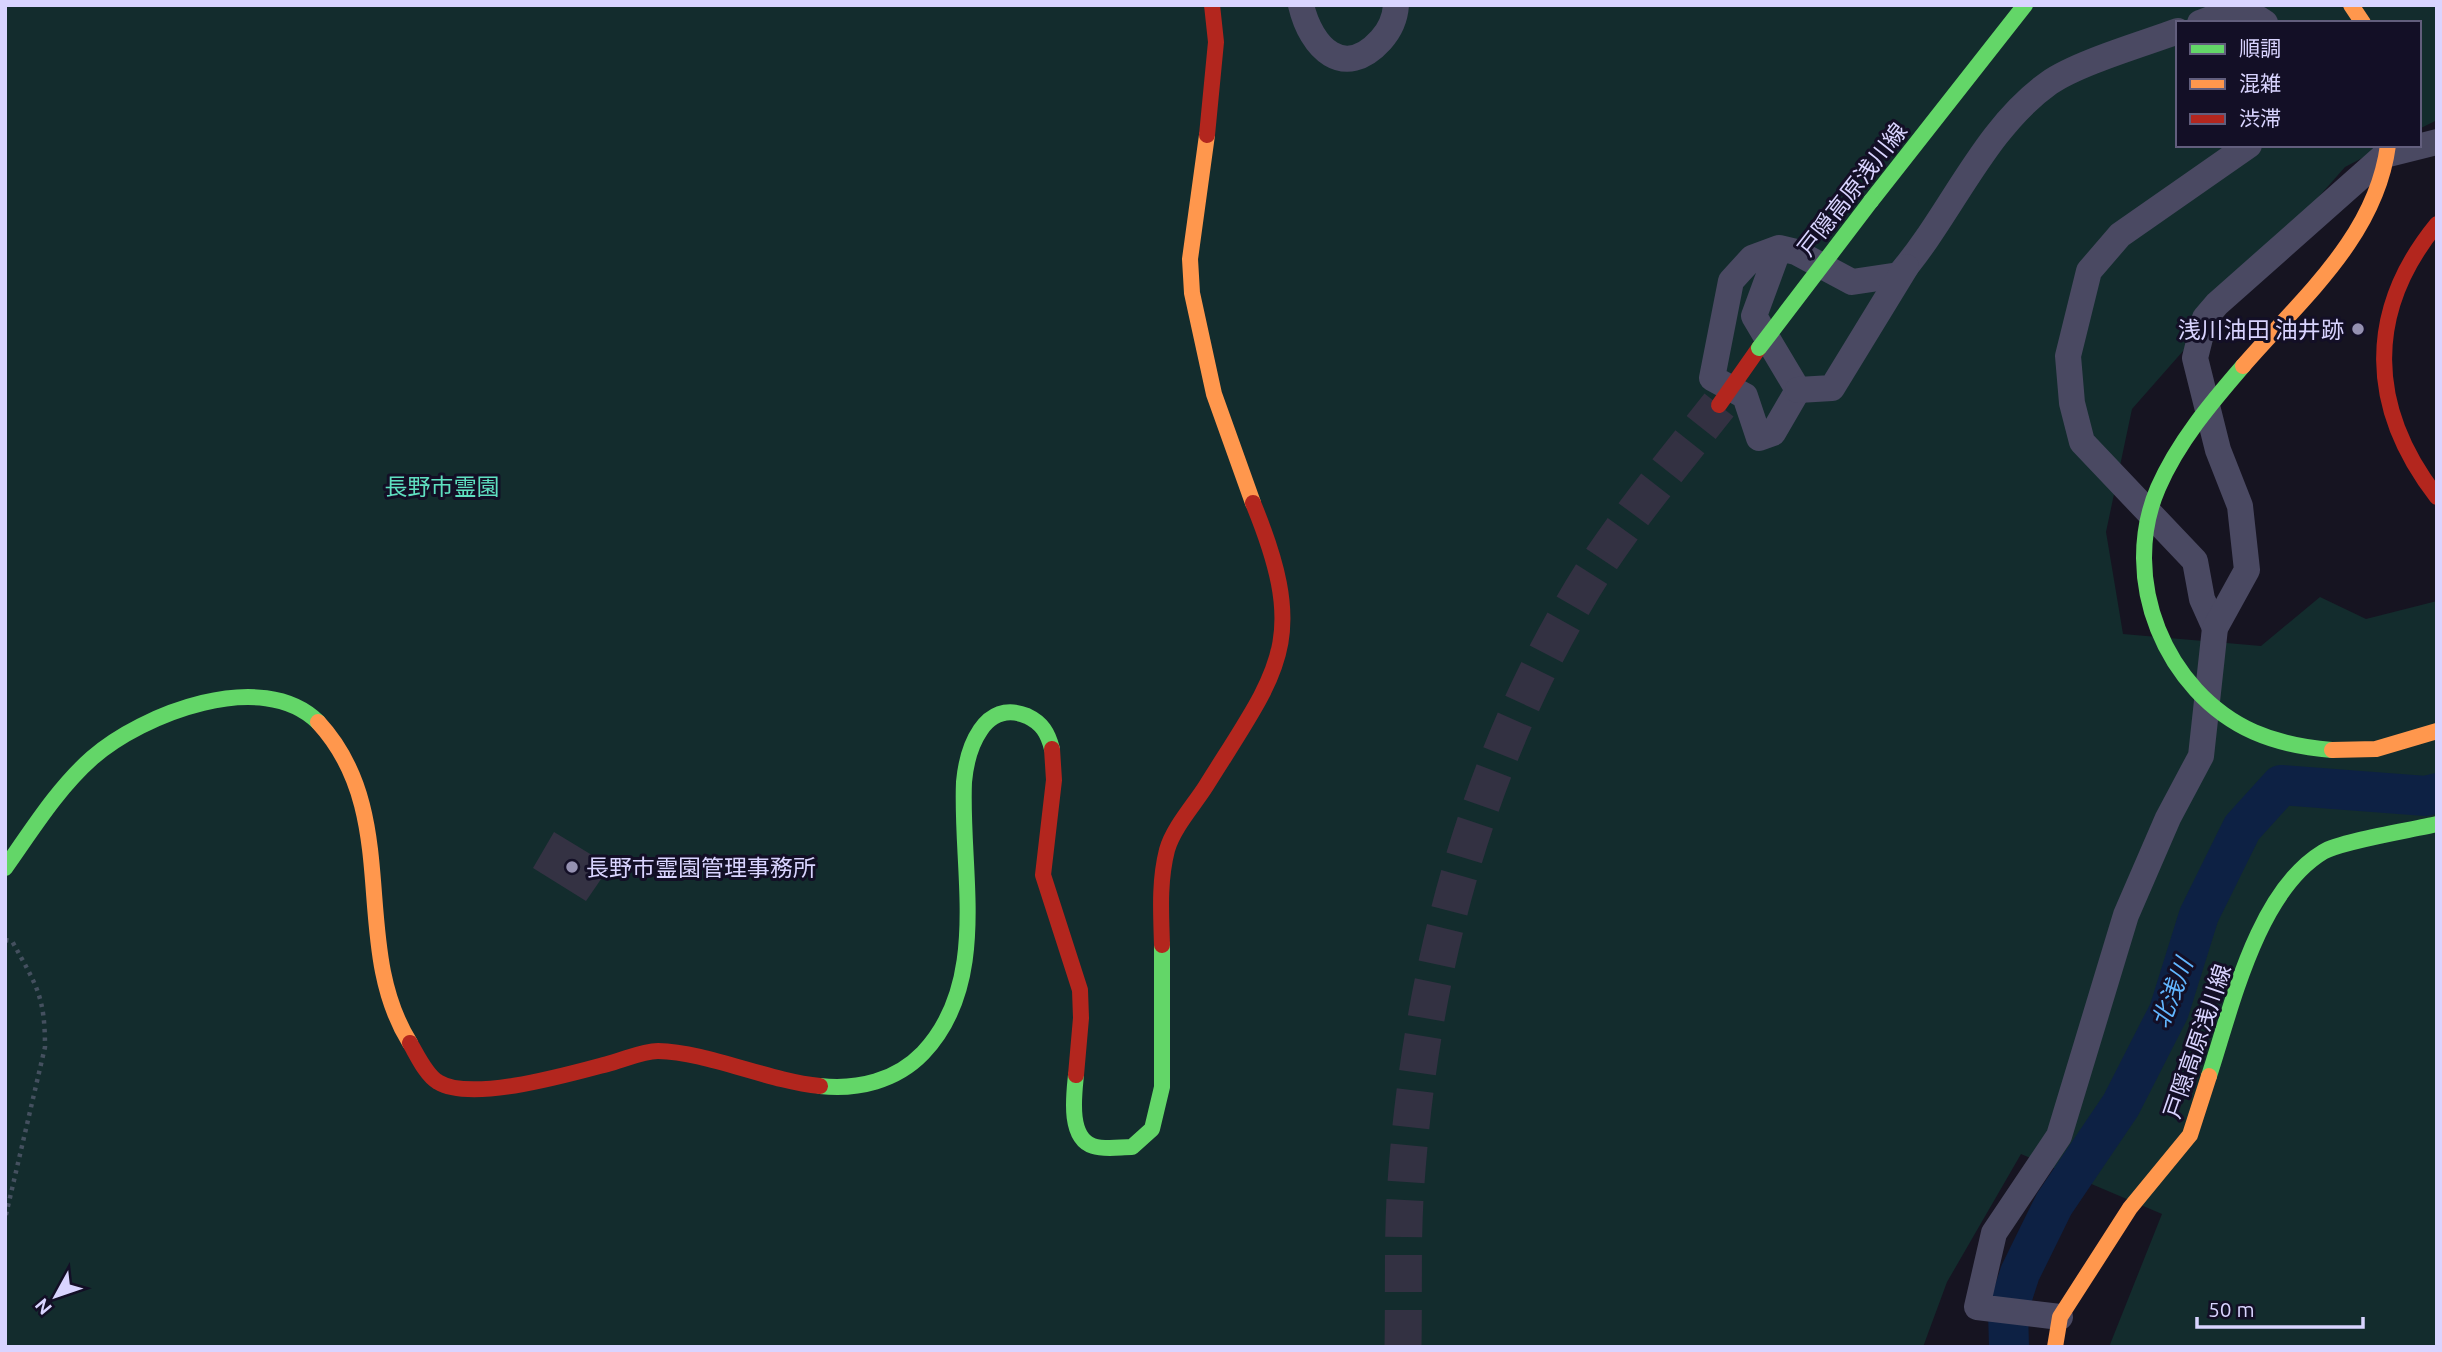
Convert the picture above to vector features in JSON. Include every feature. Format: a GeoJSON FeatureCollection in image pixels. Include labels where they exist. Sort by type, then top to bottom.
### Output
{"type":"FeatureCollection","features":[{"type":"Feature","properties":{"kind":"street"},"geometry":{"type":"LineString","coordinates":[[5,868],[70,779],[95,754],[130,731],[229,696],[262,693],[313,715],[346,755],[361,798],[376,870],[380,939],[392,1007],[406,1044],[438,1082],[463,1090],[518,1085],[654,1051],[678,1053],[816,1086],[846,1087],[903,1072],[939,1037],[959,993],[966,960],[963,814],[965,766],[974,737],[988,720],[1000,712],[1014,711],[1031,716],[1053,741],[1055,770],[1042,873],[1076,972],[1081,1000],[1082,1027],[1074,1116],[1084,1141],[1090,1146],[1132,1147],[1153,1129],[1162,1087],[1164,991],[1160,891],[1168,847],[1269,685],[1281,661],[1285,629],[1285,601],[1270,547],[1227,436],[1206,363],[1189,269],[1214,73],[1216,42],[1212,5]]}},
{"type":"Feature","properties":{"kind":"street"},"geometry":{"type":"LineString","coordinates":[[1301,5],[1318,45],[1344,60],[1357,60],[1370,52],[1390,30],[1396,5]]}},
{"type":"Feature","properties":{"kind":"street","name":"戸隠高原浅川線"},"geometry":{"type":"LineString","coordinates":[[1724,397],[1871,201],[2025,5]]}},
{"type":"Feature","properties":{"kind":"street"},"geometry":{"type":"LineString","coordinates":[[2351,5],[2362,21]]}},
{"type":"Feature","properties":{"kind":"street"},"geometry":{"type":"LineString","coordinates":[[2205,21],[2228,12],[2252,13],[2262,21]]}},
{"type":"Feature","properties":{"kind":"street"},"geometry":{"type":"LineString","coordinates":[[1798,390],[1773,433],[1759,438],[1745,396],[1724,397],[1712,378],[1731,281],[1752,258],[1779,248],[1796,252],[1852,282],[1899,275],[1925,245],[2018,108],[2052,81],[2176,32]]}},
{"type":"Feature","properties":{"kind":"street"},"geometry":{"type":"LineString","coordinates":[[2215,628],[2202,599],[2194,561],[2082,442],[2072,403],[2068,356],[2090,271],[2120,235],[2246,147]]}},
{"type":"Feature","properties":{"kind":"street"},"geometry":{"type":"LineString","coordinates":[[2388,147],[2387,165],[2374,205],[2351,243],[2186,433],[2164,470],[2150,510],[2143,547],[2144,586],[2154,625],[2172,658],[2190,683],[2233,722],[2259,735],[2294,746],[2332,751],[2377,750],[2437,731]]}},
{"type":"Feature","properties":{"kind":"street"},"geometry":{"type":"LineString","coordinates":[[2060,1317],[1977,1307],[1994,1233],[2059,1136],[2126,915],[2168,818],[2201,756],[2215,628],[2248,570],[2239,506],[2218,450],[2195,358],[2206,318],[2217,304],[2385,155],[2417,147]]}},
{"type":"Feature","properties":{"kind":"street"},"geometry":{"type":"LineString","coordinates":[[2437,224],[2412,256],[2397,286],[2388,327],[2384,370],[2389,408],[2399,443],[2437,497]]}},
{"type":"Feature","properties":{"kind":"street"},"geometry":{"type":"LineString","coordinates":[[1779,248],[1754,316],[1763,343],[1798,390]]}},
{"type":"Feature","properties":{"kind":"street"},"geometry":{"type":"LineString","coordinates":[[1798,390],[1832,388],[1906,267]]}},
{"type":"Feature","properties":{"kind":"street","name":"戸隠高原浅川線"},"geometry":{"type":"LineString","coordinates":[[2055,1347],[2060,1317],[2130,1208],[2190,1135],[2241,977],[2272,908],[2292,875],[2325,850],[2437,824]]}},
{"type":"Feature","properties":{"kind":"path"},"geometry":{"type":"LineString","coordinates":[[5,940],[12,941],[41,993],[45,1047],[5,1219]]}},
{"type":"Feature","properties":{"kind":"green space","name":"長野市霊園"},"geometry":{"type":"Polygon","coordinates":[[[5,5],[2437,5],[2437,120],[2421,128],[2421,21],[2176,21],[2176,147],[2383,147],[2345,167],[2132,409],[2106,532],[2123,634],[2261,646],[2320,597],[2366,619],[2437,601],[2437,1347],[2109,1347],[2162,1214],[2021,1154],[1947,1282],[1923,1347],[5,1347],[5,5]]]}},
{"type":"Feature","properties":{"kind":"building","name":"長野市霊園管理事務所"},"geometry":{"type":"Polygon","coordinates":[[[554,832],[610,866],[586,901],[533,868],[554,832]]]}},
{"type":"Feature","properties":{"kind":"waterway","name":"北浅川"},"geometry":{"type":"LineString","coordinates":[[2009,1347],[2008,1310],[2020,1273],[2054,1204],[2121,1105],[2169,1011],[2199,915],[2242,828],[2281,785],[2426,796],[2437,793]]}},
{"type":"Feature","properties":{"kind":"tunnel"},"geometry":{"type":"LineString","coordinates":[[1403,1347],[1406,1183],[1413,1108],[1438,958],[1456,884],[1479,812],[1506,741],[1537,672],[1573,605],[1624,527],[1719,405]]}},
{"type":"Feature","properties":{"kind":"traffic: fast"},"geometry":{"type":"LineString","coordinates":[[1871,201],[2025,5]]}},
{"type":"Feature","properties":{"kind":"traffic: fast"},"geometry":{"type":"LineString","coordinates":[[1759,348],[1871,201]]}},
{"type":"Feature","properties":{"kind":"traffic: fast"},"geometry":{"type":"LineString","coordinates":[[2243,366],[2185,439],[2158,488],[2147,523],[2144,559],[2148,595],[2158,629],[2174,661],[2196,690],[2223,714],[2254,732],[2273,739],[2332,750]]}},
{"type":"Feature","properties":{"kind":"traffic: fast"},"geometry":{"type":"LineString","coordinates":[[5,868],[46,810],[79,770],[114,742],[141,726],[203,703],[235,698],[266,698],[294,706],[318,722]]}},
{"type":"Feature","properties":{"kind":"traffic: fast"},"geometry":{"type":"LineString","coordinates":[[820,1086],[862,1085],[889,1077],[923,1053],[944,1024],[958,993],[965,959],[968,924],[964,782],[969,755],[981,730],[989,720],[999,714],[1012,712],[1027,716],[1044,729],[1052,749]]}},
{"type":"Feature","properties":{"kind":"traffic: fast"},"geometry":{"type":"LineString","coordinates":[[2209,1076],[2250,953],[2264,922],[2300,870],[2332,848],[2437,824]]}},
{"type":"Feature","properties":{"kind":"traffic: fast"},"geometry":{"type":"LineString","coordinates":[[1076,1075],[1074,1115],[1085,1141],[1102,1148],[1132,1147],[1152,1129],[1162,1087],[1162,945]]}},
{"type":"Feature","properties":{"kind":"traffic: slow"},"geometry":{"type":"LineString","coordinates":[[2351,5],[2362,21]]}},
{"type":"Feature","properties":{"kind":"traffic: slow"},"geometry":{"type":"LineString","coordinates":[[1207,135],[1190,259],[1192,293],[1214,394],[1253,503]]}},
{"type":"Feature","properties":{"kind":"traffic: slow"},"geometry":{"type":"LineString","coordinates":[[2243,366],[2311,291],[2352,238],[2381,178],[2388,147]]}},
{"type":"Feature","properties":{"kind":"traffic: slow"},"geometry":{"type":"LineString","coordinates":[[318,722],[344,758],[360,797],[369,838],[382,964],[392,1005],[410,1043]]}},
{"type":"Feature","properties":{"kind":"traffic: slow"},"geometry":{"type":"LineString","coordinates":[[2332,750],[2376,749],[2437,731]]}},
{"type":"Feature","properties":{"kind":"traffic: slow"},"geometry":{"type":"LineString","coordinates":[[2055,1347],[2060,1317],[2130,1208],[2190,1135],[2209,1076]]}},
{"type":"Feature","properties":{"kind":"traffic: jam"},"geometry":{"type":"LineString","coordinates":[[1207,135],[1216,42],[1212,5]]}},
{"type":"Feature","properties":{"kind":"traffic: jam"},"geometry":{"type":"LineString","coordinates":[[2437,224],[2413,257],[2397,291],[2387,326],[2384,360],[2388,395],[2398,429],[2414,463],[2437,497]]}},
{"type":"Feature","properties":{"kind":"traffic: jam"},"geometry":{"type":"LineString","coordinates":[[1719,405],[1759,348]]}},
{"type":"Feature","properties":{"kind":"traffic: jam"},"geometry":{"type":"LineString","coordinates":[[1162,945],[1162,885],[1164,862],[1170,842],[1252,712],[1268,682],[1278,653],[1282,623],[1280,589],[1270,550],[1253,503]]}},
{"type":"Feature","properties":{"kind":"traffic: jam"},"geometry":{"type":"LineString","coordinates":[[1052,749],[1054,780],[1043,875],[1080,990],[1081,1018],[1076,1075]]}},
{"type":"Feature","properties":{"kind":"traffic: jam"},"geometry":{"type":"LineString","coordinates":[[410,1043],[430,1075],[438,1082],[454,1088],[498,1088],[523,1084],[652,1051],[697,1056],[780,1079],[820,1086]]}},
{"type":"Feature","properties":{"kind":"place","name":"浅川油田 油井跡"},"geometry":{"type":"Point","coordinates":[2358,329]}},
{"type":"Feature","properties":{"kind":"place","name":"長野市霊園管理事務所"},"geometry":{"type":"Point","coordinates":[572,867]}}]}
